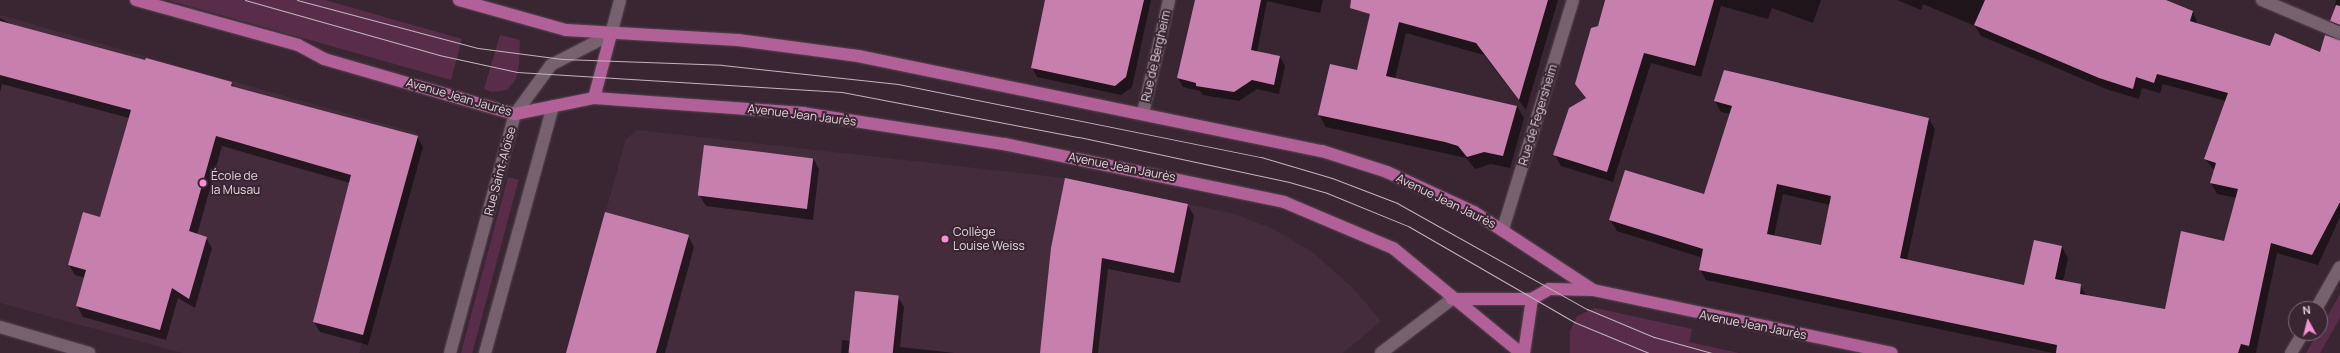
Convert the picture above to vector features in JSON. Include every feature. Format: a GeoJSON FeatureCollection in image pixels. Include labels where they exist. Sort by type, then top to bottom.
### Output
{"type":"FeatureCollection","features":[{"type":"Feature","properties":{"kind":"main road","name":"Avenue Jean Jaurès"},"geometry":{"type":"LineString","coordinates":[[136,0],[298,46],[324,59],[516,114],[594,98],[803,113],[1004,144],[1242,191],[1325,217],[1384,243],[1521,353]]}},
{"type":"Feature","properties":{"kind":"main road","name":"Avenue Jean Jaurès"},"geometry":{"type":"LineString","coordinates":[[459,0],[566,30],[611,34],[738,40],[858,56],[1143,113],[1329,153],[1387,172],[1474,212],[1503,229],[1593,290]]}},
{"type":"Feature","properties":{"kind":"main road"},"geometry":{"type":"LineString","coordinates":[[594,98],[611,34]]}},
{"type":"Feature","properties":{"kind":"main road","name":"Avenue Jean Jaurès"},"geometry":{"type":"LineString","coordinates":[[1532,300],[1549,289],[1593,290],[1891,353]]}},
{"type":"Feature","properties":{"kind":"main road"},"geometry":{"type":"LineString","coordinates":[[1452,299],[1532,300],[1524,353]]}},
{"type":"Feature","properties":{"kind":"street"},"geometry":{"type":"LineString","coordinates":[[611,34],[620,0]]}},
{"type":"Feature","properties":{"kind":"street","name":"Rue de Bergheim"},"geometry":{"type":"LineString","coordinates":[[1143,113],[1169,0]]}},
{"type":"Feature","properties":{"kind":"street","name":"Rue de Fegersheim"},"geometry":{"type":"LineString","coordinates":[[1503,229],[1573,0]]}},
{"type":"Feature","properties":{"kind":"street"},"geometry":{"type":"LineString","coordinates":[[2262,0],[2340,33]]}},
{"type":"Feature","properties":{"kind":"street","name":"Rue Saint-Aloïse"},"geometry":{"type":"LineString","coordinates":[[450,353],[516,114],[552,65],[611,34]]}},
{"type":"Feature","properties":{"kind":"street"},"geometry":{"type":"LineString","coordinates":[[485,353],[553,106]]}},
{"type":"Feature","properties":{"kind":"street"},"geometry":{"type":"LineString","coordinates":[[2321,301],[2340,267]]}},
{"type":"Feature","properties":{"kind":"street"},"geometry":{"type":"LineString","coordinates":[[1381,353],[1452,299]]}},
{"type":"Feature","properties":{"kind":"street"},"geometry":{"type":"LineString","coordinates":[[0,327],[89,353]]}},
{"type":"Feature","properties":{"kind":"street"},"geometry":{"type":"LineString","coordinates":[[2291,353],[2298,341]]}},
{"type":"Feature","properties":{"kind":"shaded area"},"geometry":{"type":"Polygon","coordinates":[[[168,0],[325,0],[462,39],[451,80],[168,0]]]}},
{"type":"Feature","properties":{"kind":"shaded area","name":"École de la Musau"},"geometry":{"type":"Polygon","coordinates":[[[0,15],[419,134],[359,353],[183,353],[0,303],[0,15]]]}},
{"type":"Feature","properties":{"kind":"shaded area"},"geometry":{"type":"Polygon","coordinates":[[[500,35],[520,40],[519,64],[516,79],[507,90],[492,92],[484,89],[500,35]]]}},
{"type":"Feature","properties":{"kind":"shaded area","name":"Collège Louise Weiss"},"geometry":{"type":"Polygon","coordinates":[[[637,130],[1065,178],[1235,214],[1275,230],[1311,251],[1353,288],[1381,321],[1343,353],[566,353],[626,139],[637,130]]]}},
{"type":"Feature","properties":{"kind":"shaded area"},"geometry":{"type":"Polygon","coordinates":[[[508,177],[519,180],[472,353],[461,353],[508,177]]]}},
{"type":"Feature","properties":{"kind":"shaded area"},"geometry":{"type":"Polygon","coordinates":[[[2340,294],[2340,318],[2328,339],[2328,315],[2340,294]]]}},
{"type":"Feature","properties":{"kind":"shaded area"},"geometry":{"type":"Polygon","coordinates":[[[1595,308],[1692,329],[1689,342],[1739,353],[1570,353],[1570,331],[1577,316],[1595,308]]]}},
{"type":"Feature","properties":{"kind":"shaded area"},"geometry":{"type":"Polygon","coordinates":[[[2313,341],[2327,341],[2320,353],[2306,353],[2313,341]]]}},
{"type":"Feature","properties":{"kind":"building"},"geometry":{"type":"Polygon","coordinates":[[[1045,0],[1144,0],[1126,77],[1115,86],[1031,68],[1045,0]]]}},
{"type":"Feature","properties":{"kind":"building"},"geometry":{"type":"Polygon","coordinates":[[[1195,0],[1261,0],[1251,50],[1280,56],[1274,85],[1252,80],[1234,92],[1196,86],[1196,83],[1177,78],[1195,0]]]}},
{"type":"Feature","properties":{"kind":"building"},"geometry":{"type":"Polygon","coordinates":[[[1351,0],[1548,0],[1519,100],[1476,43],[1399,22],[1386,76],[1517,106],[1503,156],[1484,152],[1467,157],[1458,146],[1445,142],[1318,115],[1330,64],[1357,70],[1370,14],[1350,8],[1351,0]]]}},
{"type":"Feature","properties":{"kind":"building"},"geometry":{"type":"Polygon","coordinates":[[[1605,0],[1714,0],[1695,66],[1644,53],[1607,172],[1553,155],[1569,108],[1586,98],[1575,84],[1591,28],[1598,26],[1605,0]]]}},
{"type":"Feature","properties":{"kind":"building"},"geometry":{"type":"Polygon","coordinates":[[[1985,0],[2166,0],[2193,11],[2190,21],[2270,46],[2275,33],[2320,52],[2325,35],[2340,40],[2340,202],[2312,255],[2271,243],[2249,346],[2241,344],[2238,353],[2056,353],[2057,345],[1699,270],[1703,249],[1609,220],[1625,170],[1704,194],[1732,106],[1714,101],[1724,70],[1929,118],[1900,258],[2024,285],[2034,240],[2062,246],[2055,279],[2081,284],[2080,294],[2165,309],[2181,231],[2224,241],[2238,189],[2210,183],[2216,163],[2204,159],[2228,93],[2157,74],[2154,83],[2136,77],[2133,89],[2099,78],[1974,25],[1985,0]],[[1777,184],[1767,234],[1821,245],[1831,196],[1777,184]]]}},
{"type":"Feature","properties":{"kind":"building"},"geometry":{"type":"Polygon","coordinates":[[[2336,5],[2340,6],[2340,25],[2330,21],[2336,5]]]}},
{"type":"Feature","properties":{"kind":"building"},"geometry":{"type":"Polygon","coordinates":[[[0,21],[145,60],[146,58],[232,82],[231,86],[418,136],[363,335],[313,322],[351,175],[216,136],[189,231],[207,237],[189,299],[172,288],[160,330],[76,306],[86,270],[68,265],[83,212],[100,217],[131,110],[0,75],[0,21]]]}},
{"type":"Feature","properties":{"kind":"building"},"geometry":{"type":"Polygon","coordinates":[[[704,145],[813,158],[807,209],[698,196],[704,145]]]}},
{"type":"Feature","properties":{"kind":"building"},"geometry":{"type":"Polygon","coordinates":[[[1065,178],[1188,204],[1174,273],[1102,258],[1092,353],[1040,353],[1051,248],[1065,178]]]}},
{"type":"Feature","properties":{"kind":"building"},"geometry":{"type":"Polygon","coordinates":[[[605,212],[689,235],[656,353],[566,353],[605,212]]]}},
{"type":"Feature","properties":{"kind":"building"},"geometry":{"type":"Polygon","coordinates":[[[855,291],[899,296],[893,353],[849,353],[855,291]]]}},
{"type":"Feature","properties":{"kind":"tram line"},"geometry":{"type":"LineString","coordinates":[[245,0],[439,55],[517,72],[842,92],[1079,137],[1289,182],[1327,193],[1408,226],[1574,322],[1649,353]]}},
{"type":"Feature","properties":{"kind":"tram line"},"geometry":{"type":"LineString","coordinates":[[297,0],[478,48],[562,59],[722,65],[898,84],[1261,157],[1332,178],[1397,203],[1587,309],[1654,337],[1712,353]]}},
{"type":"Feature","properties":{"kind":"place","name":"École de la Musau"},"geometry":{"type":"Point","coordinates":[203,183]}},
{"type":"Feature","properties":{"kind":"place","name":"Collège Louise Weiss"},"geometry":{"type":"Point","coordinates":[945,239]}}]}
